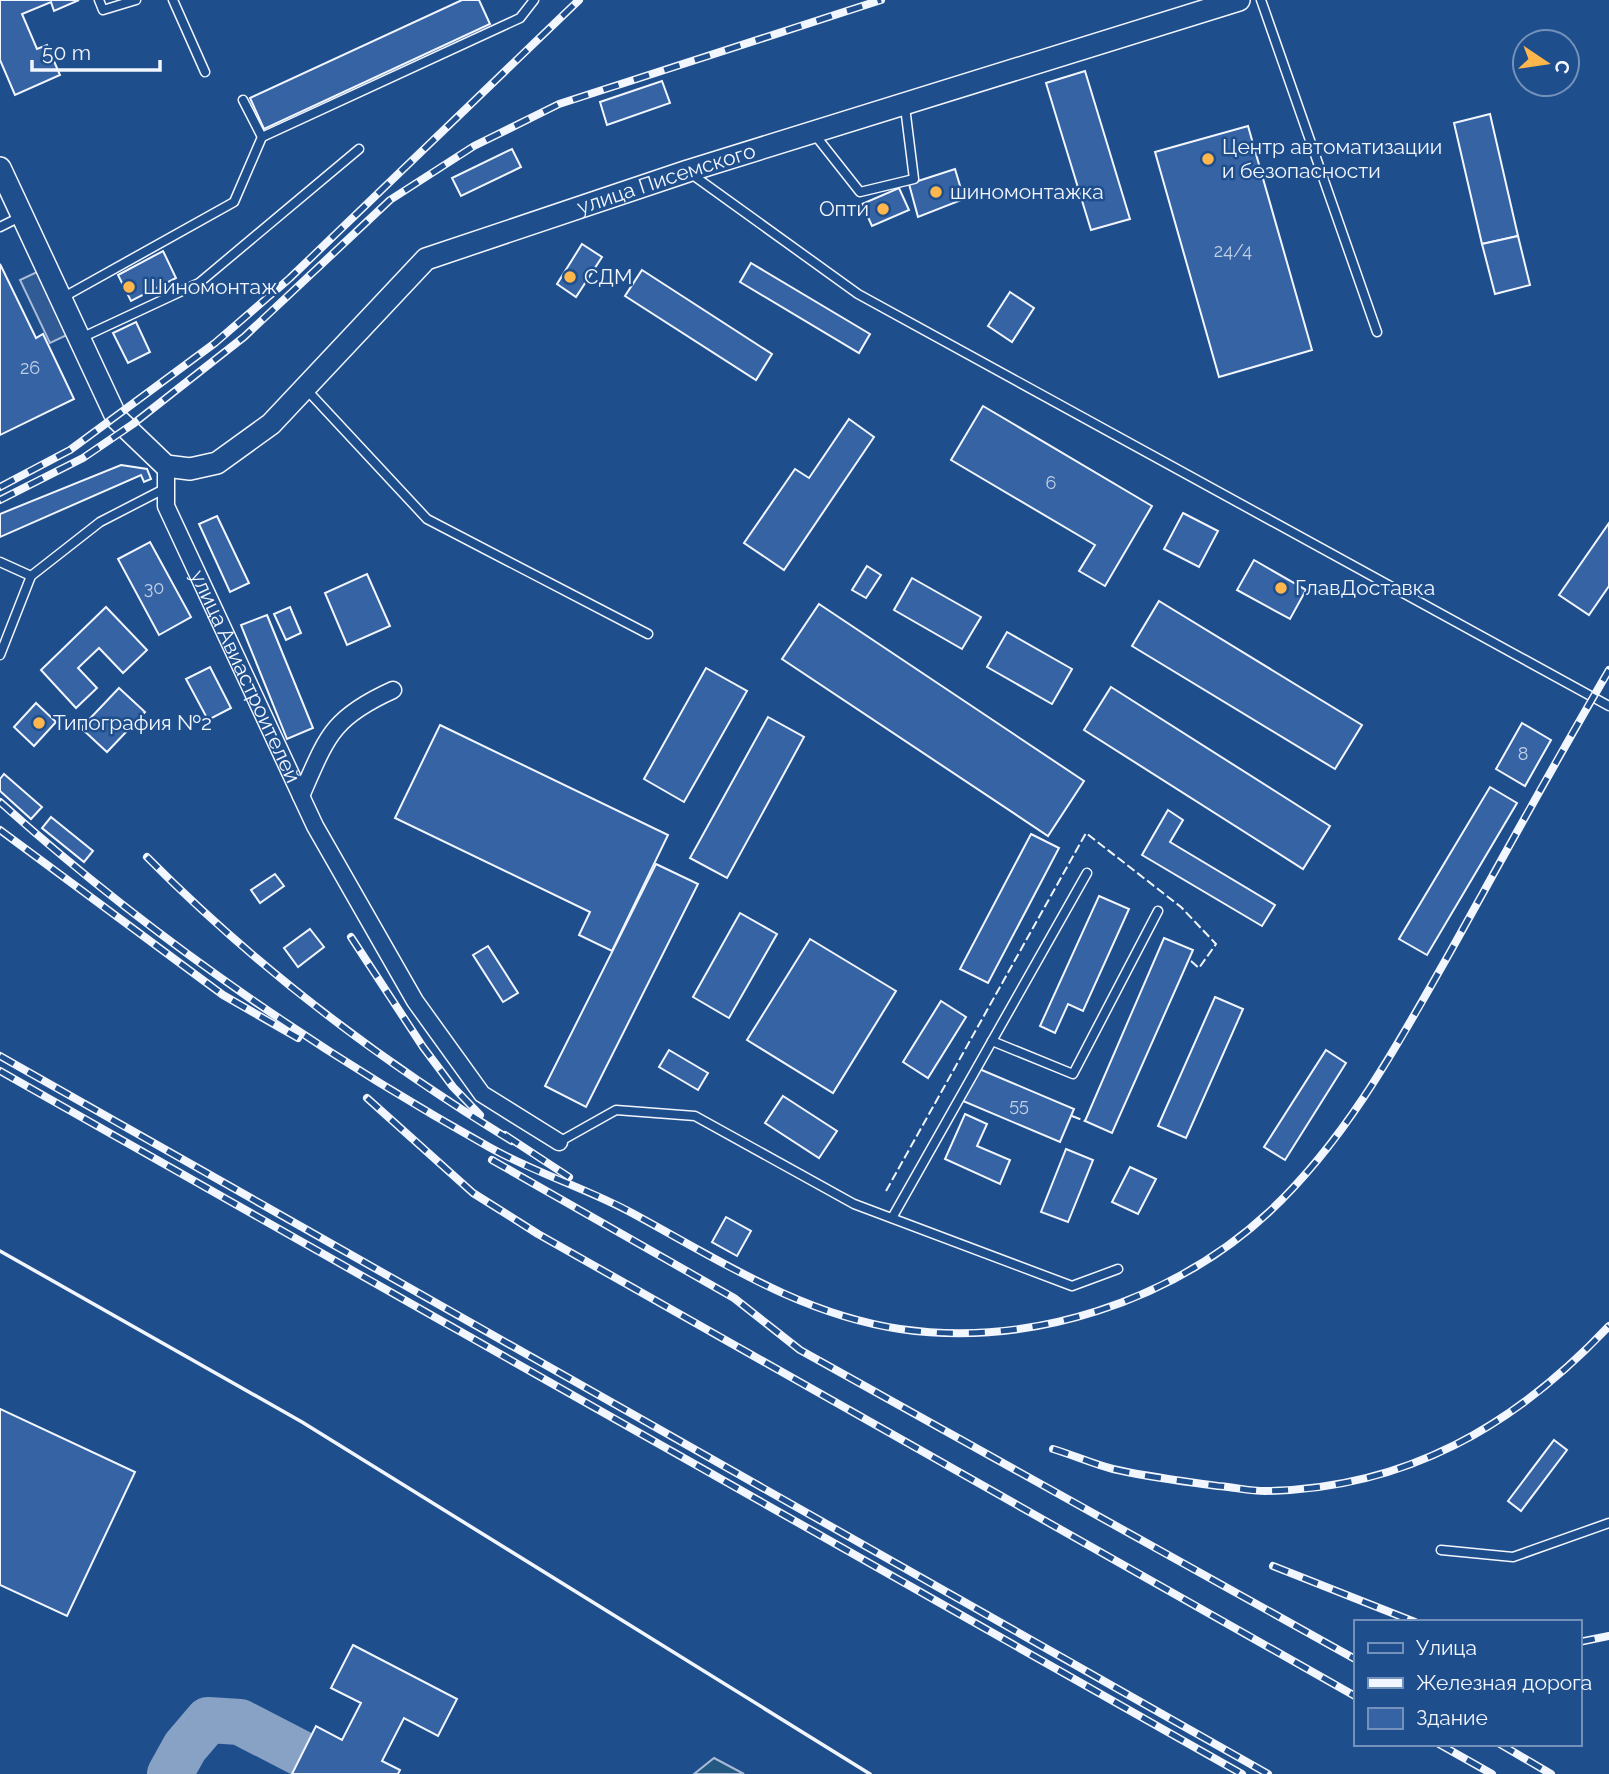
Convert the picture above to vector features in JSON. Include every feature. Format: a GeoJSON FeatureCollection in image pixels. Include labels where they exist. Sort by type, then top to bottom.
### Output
{"type":"FeatureCollection","features":[{"type":"Feature","properties":{"kind":"street","name":"улица Писемского"},"geometry":{"type":"LineString","coordinates":[[166,466],[190,469],[217,463],[271,424],[426,259],[688,171],[1239,0]]}},
{"type":"Feature","properties":{"kind":"street"},"geometry":{"type":"LineString","coordinates":[[0,168],[117,419],[166,466]]}},
{"type":"Feature","properties":{"kind":"street","name":"улица Авиастроителей"},"geometry":{"type":"LineString","coordinates":[[166,466],[166,506],[301,796],[415,1001],[482,1094],[559,1142]]}},
{"type":"Feature","properties":{"kind":"street"},"geometry":{"type":"LineString","coordinates":[[301,796],[329,734],[359,705],[393,690]]}},
{"type":"Feature","properties":{"kind":"lane"},"geometry":{"type":"LineString","coordinates":[[99,0],[103,9],[136,0]]}},
{"type":"Feature","properties":{"kind":"lane"},"geometry":{"type":"LineString","coordinates":[[173,0],[205,72]]}},
{"type":"Feature","properties":{"kind":"lane"},"geometry":{"type":"LineString","coordinates":[[62,298],[234,202],[262,137],[520,18],[534,0]]}},
{"type":"Feature","properties":{"kind":"lane"},"geometry":{"type":"LineString","coordinates":[[1261,0],[1377,332]]}},
{"type":"Feature","properties":{"kind":"lane"},"geometry":{"type":"LineString","coordinates":[[243,100],[262,137]]}},
{"type":"Feature","properties":{"kind":"lane"},"geometry":{"type":"LineString","coordinates":[[813,132],[860,192],[914,179],[904,104]]}},
{"type":"Feature","properties":{"kind":"lane"},"geometry":{"type":"LineString","coordinates":[[79,340],[199,283],[359,149]]}},
{"type":"Feature","properties":{"kind":"lane"},"geometry":{"type":"LineString","coordinates":[[688,171],[858,294],[1609,706]]}},
{"type":"Feature","properties":{"kind":"lane"},"geometry":{"type":"LineString","coordinates":[[0,227],[23,215]]}},
{"type":"Feature","properties":{"kind":"lane"},"geometry":{"type":"LineString","coordinates":[[305,387],[428,519],[648,634]]}},
{"type":"Feature","properties":{"kind":"lane"},"geometry":{"type":"LineString","coordinates":[[0,654],[31,576],[100,522],[166,488]]}},
{"type":"Feature","properties":{"kind":"lane"},"geometry":{"type":"LineString","coordinates":[[0,562],[31,576]]}},
{"type":"Feature","properties":{"kind":"lane"},"geometry":{"type":"LineString","coordinates":[[892,1218],[1087,873]]}},
{"type":"Feature","properties":{"kind":"lane"},"geometry":{"type":"LineString","coordinates":[[992,1041],[1073,1074],[1158,911]]}},
{"type":"Feature","properties":{"kind":"lane"},"geometry":{"type":"LineString","coordinates":[[559,1142],[616,1110],[695,1116],[854,1203],[1072,1286],[1118,1269]]}},
{"type":"Feature","properties":{"kind":"lane"},"geometry":{"type":"LineString","coordinates":[[1441,1550],[1513,1557],[1609,1523]]}},
{"type":"Feature","properties":{"kind":"shaded area"},"geometry":{"type":"Polygon","coordinates":[[[39,271],[69,334],[50,343],[20,280],[39,271]]]}},
{"type":"Feature","properties":{"kind":"shaded area"},"geometry":{"type":"Polygon","coordinates":[[[714,1758],[744,1774],[694,1774],[714,1758]]]}},
{"type":"Feature","properties":{"kind":"building"},"geometry":{"type":"Polygon","coordinates":[[[0,0],[79,0],[54,11],[51,2],[22,14],[37,49],[47,45],[60,75],[15,95],[0,60],[0,0]]]}},
{"type":"Feature","properties":{"kind":"building"},"geometry":{"type":"Polygon","coordinates":[[[462,0],[479,0],[490,24],[264,129],[250,98],[462,0]]]}},
{"type":"Feature","properties":{"kind":"building"},"geometry":{"type":"Polygon","coordinates":[[[1085,71],[1130,219],[1091,230],[1046,83],[1085,71]]]}},
{"type":"Feature","properties":{"kind":"building"},"geometry":{"type":"Polygon","coordinates":[[[662,81],[670,103],[607,125],[600,102],[662,81]]]}},
{"type":"Feature","properties":{"kind":"building"},"geometry":{"type":"Polygon","coordinates":[[[1490,114],[1518,236],[1482,244],[1454,123],[1490,114]]]}},
{"type":"Feature","properties":{"kind":"building"},"geometry":{"type":"Polygon","coordinates":[[[1248,126],[1312,350],[1219,377],[1155,152],[1248,126]]]}},
{"type":"Feature","properties":{"kind":"building"},"geometry":{"type":"Polygon","coordinates":[[[512,149],[521,167],[461,196],[452,178],[512,149]]]}},
{"type":"Feature","properties":{"kind":"building","name":"шиномонтажка"},"geometry":{"type":"Polygon","coordinates":[[[955,169],[964,199],[918,217],[909,184],[955,169]]]}},
{"type":"Feature","properties":{"kind":"building"},"geometry":{"type":"Polygon","coordinates":[[[899,188],[909,210],[872,226],[862,204],[899,188]]]}},
{"type":"Feature","properties":{"kind":"building"},"geometry":{"type":"Polygon","coordinates":[[[1518,236],[1530,285],[1495,294],[1482,244],[1518,236]]]}},
{"type":"Feature","properties":{"kind":"building"},"geometry":{"type":"Polygon","coordinates":[[[582,244],[602,257],[576,297],[557,284],[582,244]]]}},
{"type":"Feature","properties":{"kind":"building"},"geometry":{"type":"Polygon","coordinates":[[[163,251],[176,278],[131,301],[118,275],[163,251]]]}},
{"type":"Feature","properties":{"kind":"building"},"geometry":{"type":"Polygon","coordinates":[[[751,263],[870,334],[859,353],[740,282],[751,263]]]}},
{"type":"Feature","properties":{"kind":"building"},"geometry":{"type":"Polygon","coordinates":[[[0,264],[36,338],[43,334],[74,399],[0,435],[0,264]]]}},
{"type":"Feature","properties":{"kind":"building"},"geometry":{"type":"Polygon","coordinates":[[[642,270],[772,354],[756,380],[625,296],[642,270]]]}},
{"type":"Feature","properties":{"kind":"building"},"geometry":{"type":"Polygon","coordinates":[[[1010,292],[1034,308],[1012,342],[988,326],[1010,292]]]}},
{"type":"Feature","properties":{"kind":"building"},"geometry":{"type":"Polygon","coordinates":[[[136,322],[150,352],[128,363],[113,333],[136,322]]]}},
{"type":"Feature","properties":{"kind":"building"},"geometry":{"type":"Polygon","coordinates":[[[983,406],[1152,506],[1105,586],[1079,571],[1095,545],[951,460],[983,406]]]}},
{"type":"Feature","properties":{"kind":"building"},"geometry":{"type":"Polygon","coordinates":[[[849,419],[874,437],[784,570],[744,543],[795,469],[809,478],[849,419]]]}},
{"type":"Feature","properties":{"kind":"building"},"geometry":{"type":"Polygon","coordinates":[[[121,465],[147,469],[151,479],[144,482],[141,475],[0,537],[0,514],[121,465]]]}},
{"type":"Feature","properties":{"kind":"building"},"geometry":{"type":"Polygon","coordinates":[[[1183,513],[1218,531],[1199,567],[1164,549],[1183,513]]]}},
{"type":"Feature","properties":{"kind":"building"},"geometry":{"type":"Polygon","coordinates":[[[217,516],[249,583],[230,592],[199,524],[217,516]]]}},
{"type":"Feature","properties":{"kind":"building"},"geometry":{"type":"Polygon","coordinates":[[[1609,523],[1609,586],[1589,615],[1559,595],[1609,523]]]}},
{"type":"Feature","properties":{"kind":"building"},"geometry":{"type":"Polygon","coordinates":[[[150,542],[191,617],[159,635],[118,559],[150,542]]]}},
{"type":"Feature","properties":{"kind":"building"},"geometry":{"type":"Polygon","coordinates":[[[1254,560],[1306,590],[1290,619],[1237,590],[1254,560]]]}},
{"type":"Feature","properties":{"kind":"building"},"geometry":{"type":"Polygon","coordinates":[[[867,566],[881,575],[866,598],[852,590],[867,566]]]}},
{"type":"Feature","properties":{"kind":"building"},"geometry":{"type":"Polygon","coordinates":[[[367,574],[390,626],[347,645],[325,593],[367,574]]]}},
{"type":"Feature","properties":{"kind":"building"},"geometry":{"type":"Polygon","coordinates":[[[912,578],[981,617],[962,649],[894,610],[912,578]]]}},
{"type":"Feature","properties":{"kind":"building"},"geometry":{"type":"Polygon","coordinates":[[[1159,601],[1362,725],[1335,769],[1132,646],[1159,601]]]}},
{"type":"Feature","properties":{"kind":"building"},"geometry":{"type":"Polygon","coordinates":[[[819,604],[1084,781],[1048,836],[782,659],[819,604]]]}},
{"type":"Feature","properties":{"kind":"building"},"geometry":{"type":"Polygon","coordinates":[[[106,607],[147,650],[123,673],[99,648],[78,668],[97,688],[76,708],[41,670],[106,607]]]}},
{"type":"Feature","properties":{"kind":"building"},"geometry":{"type":"Polygon","coordinates":[[[290,607],[301,633],[286,640],[274,614],[290,607]]]}},
{"type":"Feature","properties":{"kind":"building"},"geometry":{"type":"Polygon","coordinates":[[[267,615],[313,728],[287,739],[241,625],[267,615]]]}},
{"type":"Feature","properties":{"kind":"building"},"geometry":{"type":"Polygon","coordinates":[[[1007,632],[1072,669],[1052,704],[987,667],[1007,632]]]}},
{"type":"Feature","properties":{"kind":"building"},"geometry":{"type":"Polygon","coordinates":[[[210,667],[231,708],[208,720],[186,679],[210,667]]]}},
{"type":"Feature","properties":{"kind":"building"},"geometry":{"type":"Polygon","coordinates":[[[706,668],[747,691],[684,802],[644,779],[706,668]]]}},
{"type":"Feature","properties":{"kind":"building"},"geometry":{"type":"Polygon","coordinates":[[[1111,687],[1330,826],[1303,869],[1084,730],[1111,687]]]}},
{"type":"Feature","properties":{"kind":"building"},"geometry":{"type":"Polygon","coordinates":[[[119,688],[145,712],[107,752],[81,728],[119,688]]]}},
{"type":"Feature","properties":{"kind":"building"},"geometry":{"type":"Polygon","coordinates":[[[36,703],[56,722],[34,746],[14,727],[36,703]]]}},
{"type":"Feature","properties":{"kind":"building"},"geometry":{"type":"Polygon","coordinates":[[[768,717],[804,737],[727,878],[690,858],[768,717]]]}},
{"type":"Feature","properties":{"kind":"building"},"geometry":{"type":"Polygon","coordinates":[[[1522,723],[1551,740],[1525,786],[1496,769],[1522,723]]]}},
{"type":"Feature","properties":{"kind":"building"},"geometry":{"type":"Polygon","coordinates":[[[440,725],[668,835],[612,951],[579,935],[590,912],[395,818],[440,725]]]}},
{"type":"Feature","properties":{"kind":"building"},"geometry":{"type":"Polygon","coordinates":[[[4,774],[42,807],[31,819],[0,791],[0,779],[4,774]]]}},
{"type":"Feature","properties":{"kind":"building"},"geometry":{"type":"Polygon","coordinates":[[[1490,787],[1517,803],[1427,955],[1399,939],[1490,787]]]}},
{"type":"Feature","properties":{"kind":"building"},"geometry":{"type":"Polygon","coordinates":[[[1168,810],[1183,820],[1170,842],[1275,905],[1262,926],[1142,855],[1168,810]]]}},
{"type":"Feature","properties":{"kind":"building"},"geometry":{"type":"Polygon","coordinates":[[[51,817],[93,851],[84,862],[42,828],[51,817]]]}},
{"type":"Feature","properties":{"kind":"building"},"geometry":{"type":"Polygon","coordinates":[[[1031,834],[1059,848],[988,983],[960,969],[1031,834]]]}},
{"type":"Feature","properties":{"kind":"building"},"geometry":{"type":"Polygon","coordinates":[[[656,864],[698,884],[586,1107],[545,1086],[656,864]]]}},
{"type":"Feature","properties":{"kind":"building"},"geometry":{"type":"Polygon","coordinates":[[[275,874],[284,886],[260,903],[251,890],[275,874]]]}},
{"type":"Feature","properties":{"kind":"building"},"geometry":{"type":"Polygon","coordinates":[[[1099,896],[1129,909],[1083,1011],[1068,1004],[1055,1033],[1040,1026],[1099,896]]]}},
{"type":"Feature","properties":{"kind":"building"},"geometry":{"type":"Polygon","coordinates":[[[740,913],[777,934],[729,1018],[693,997],[740,913]]]}},
{"type":"Feature","properties":{"kind":"building"},"geometry":{"type":"Polygon","coordinates":[[[310,929],[324,947],[298,967],[284,948],[310,929]]]}},
{"type":"Feature","properties":{"kind":"building"},"geometry":{"type":"Polygon","coordinates":[[[1164,938],[1193,950],[1112,1133],[1085,1121],[1164,938]]]}},
{"type":"Feature","properties":{"kind":"building"},"geometry":{"type":"Polygon","coordinates":[[[810,939],[896,991],[833,1093],[747,1040],[810,939]]]}},
{"type":"Feature","properties":{"kind":"building"},"geometry":{"type":"Polygon","coordinates":[[[488,946],[518,993],[503,1002],[473,955],[488,946]]]}},
{"type":"Feature","properties":{"kind":"building"},"geometry":{"type":"Polygon","coordinates":[[[1215,997],[1243,1009],[1186,1138],[1158,1126],[1215,997]]]}},
{"type":"Feature","properties":{"kind":"building"},"geometry":{"type":"Polygon","coordinates":[[[941,1001],[966,1017],[928,1078],[903,1062],[941,1001]]]}},
{"type":"Feature","properties":{"kind":"building"},"geometry":{"type":"Polygon","coordinates":[[[669,1050],[708,1073],[698,1090],[659,1067],[669,1050]]]}},
{"type":"Feature","properties":{"kind":"building"},"geometry":{"type":"Polygon","coordinates":[[[1326,1050],[1346,1063],[1285,1160],[1264,1147],[1326,1050]]]}},
{"type":"Feature","properties":{"kind":"building"},"geometry":{"type":"Polygon","coordinates":[[[977,1068],[1074,1109],[1060,1142],[963,1101],[977,1068]]]}},
{"type":"Feature","properties":{"kind":"building"},"geometry":{"type":"Polygon","coordinates":[[[783,1096],[837,1131],[819,1158],[765,1123],[783,1096]]]}},
{"type":"Feature","properties":{"kind":"building"},"geometry":{"type":"Polygon","coordinates":[[[965,1114],[987,1124],[977,1146],[1010,1160],[1000,1184],[945,1159],[965,1114]]]}},
{"type":"Feature","properties":{"kind":"building"},"geometry":{"type":"Polygon","coordinates":[[[1066,1149],[1093,1160],[1068,1222],[1041,1212],[1066,1149]]]}},
{"type":"Feature","properties":{"kind":"building"},"geometry":{"type":"Polygon","coordinates":[[[1130,1167],[1156,1179],[1138,1214],[1112,1202],[1130,1167]]]}},
{"type":"Feature","properties":{"kind":"building"},"geometry":{"type":"Polygon","coordinates":[[[726,1217],[751,1231],[737,1256],[712,1242],[726,1217]]]}},
{"type":"Feature","properties":{"kind":"building"},"geometry":{"type":"Polygon","coordinates":[[[0,1409],[135,1472],[67,1616],[0,1585],[0,1409]]]}},
{"type":"Feature","properties":{"kind":"building"},"geometry":{"type":"Polygon","coordinates":[[[1554,1440],[1567,1450],[1521,1511],[1508,1501],[1554,1440]]]}},
{"type":"Feature","properties":{"kind":"building"},"geometry":{"type":"Polygon","coordinates":[[[353,1645],[457,1699],[438,1736],[404,1718],[382,1761],[400,1770],[398,1774],[292,1774],[316,1726],[342,1740],[361,1703],[331,1688],[353,1645]]]}},
{"type":"Feature","properties":{"kind":"taxiway"},"geometry":{"type":"LineString","coordinates":[[170,1774],[185,1747],[208,1720],[240,1722],[302,1754]]}},
{"type":"Feature","properties":{"kind":"railway"},"geometry":{"type":"LineString","coordinates":[[0,487],[70,450],[215,343],[290,278],[579,0]]}},
{"type":"Feature","properties":{"kind":"railway"},"geometry":{"type":"LineString","coordinates":[[0,500],[83,458],[133,424],[244,337],[390,200],[474,146],[559,104],[881,0]]}},
{"type":"Feature","properties":{"kind":"railway"},"geometry":{"type":"LineString","coordinates":[[0,802],[114,898],[235,988],[360,1071],[489,1147],[615,1204],[761,1283],[828,1311],[863,1322],[900,1329],[949,1333],[999,1331],[1049,1324],[1097,1311],[1144,1293],[1189,1270],[1231,1243],[1269,1212],[1297,1184],[1346,1122],[1390,1056],[1609,670]]}},
{"type":"Feature","properties":{"kind":"railway"},"geometry":{"type":"LineString","coordinates":[[0,830],[223,995],[298,1038]]}},
{"type":"Feature","properties":{"kind":"railway"},"geometry":{"type":"LineString","coordinates":[[147,857],[232,937],[321,1010],[414,1078],[512,1141]]}},
{"type":"Feature","properties":{"kind":"railway"},"geometry":{"type":"LineString","coordinates":[[351,937],[423,1047],[453,1087],[480,1115]]}},
{"type":"Feature","properties":{"kind":"railway"},"geometry":{"type":"LineString","coordinates":[[0,1056],[1268,1774]]}},
{"type":"Feature","properties":{"kind":"railway"},"geometry":{"type":"LineString","coordinates":[[0,1071],[1242,1774]]}},
{"type":"Feature","properties":{"kind":"railway"},"geometry":{"type":"LineString","coordinates":[[367,1098],[473,1193],[538,1234],[1354,1695]]}},
{"type":"Feature","properties":{"kind":"railway"},"geometry":{"type":"LineString","coordinates":[[505,1135],[569,1177]]}},
{"type":"Feature","properties":{"kind":"railway"},"geometry":{"type":"LineString","coordinates":[[492,1160],[734,1298],[800,1350],[1354,1658]]}},
{"type":"Feature","properties":{"kind":"railway"},"geometry":{"type":"LineString","coordinates":[[1053,1449],[1126,1472],[1253,1490],[1316,1487],[1365,1478],[1411,1464],[1496,1422],[1573,1362],[1609,1326]]}},
{"type":"Feature","properties":{"kind":"railway"},"geometry":{"type":"LineString","coordinates":[[1273,1566],[1410,1620]]}},
{"type":"Feature","properties":{"kind":"railway"},"geometry":{"type":"LineString","coordinates":[[1581,1642],[1609,1636]]}},
{"type":"Feature","properties":{"kind":"railway"},"geometry":{"type":"LineString","coordinates":[[1443,1746],[1492,1774]]}},
{"type":"Feature","properties":{"kind":"railway"},"geometry":{"type":"LineString","coordinates":[[1503,1746],[1551,1774]]}},
{"type":"Feature","properties":{"kind":"fence"},"geometry":{"type":"LineString","coordinates":[[886,1191],[1086,833],[1181,907],[1216,944],[1199,968],[1191,961]]}},
{"type":"Feature","properties":{"kind":"fence"},"geometry":{"type":"LineString","coordinates":[[1072,1116],[1085,1121]]}},
{"type":"Feature","properties":{"kind":"wall"},"geometry":{"type":"LineString","coordinates":[[0,1251],[302,1422],[870,1774]]}},
{"type":"Feature","properties":{"kind":"place","name":"Центр автоматизации и безопасности"},"geometry":{"type":"Point","coordinates":[1208,159]}},
{"type":"Feature","properties":{"kind":"place","name":"шиномонтажка"},"geometry":{"type":"Point","coordinates":[936,192]}},
{"type":"Feature","properties":{"kind":"place","name":"Опти"},"geometry":{"type":"Point","coordinates":[883,209]}},
{"type":"Feature","properties":{"kind":"place","name":"СДМ"},"geometry":{"type":"Point","coordinates":[570,277]}},
{"type":"Feature","properties":{"kind":"place","name":"Шиномонтаж"},"geometry":{"type":"Point","coordinates":[129,287]}},
{"type":"Feature","properties":{"kind":"place","name":"ГлавДоставка"},"geometry":{"type":"Point","coordinates":[1281,588]}},
{"type":"Feature","properties":{"kind":"place","name":"Типография №2"},"geometry":{"type":"Point","coordinates":[39,723]}}]}
